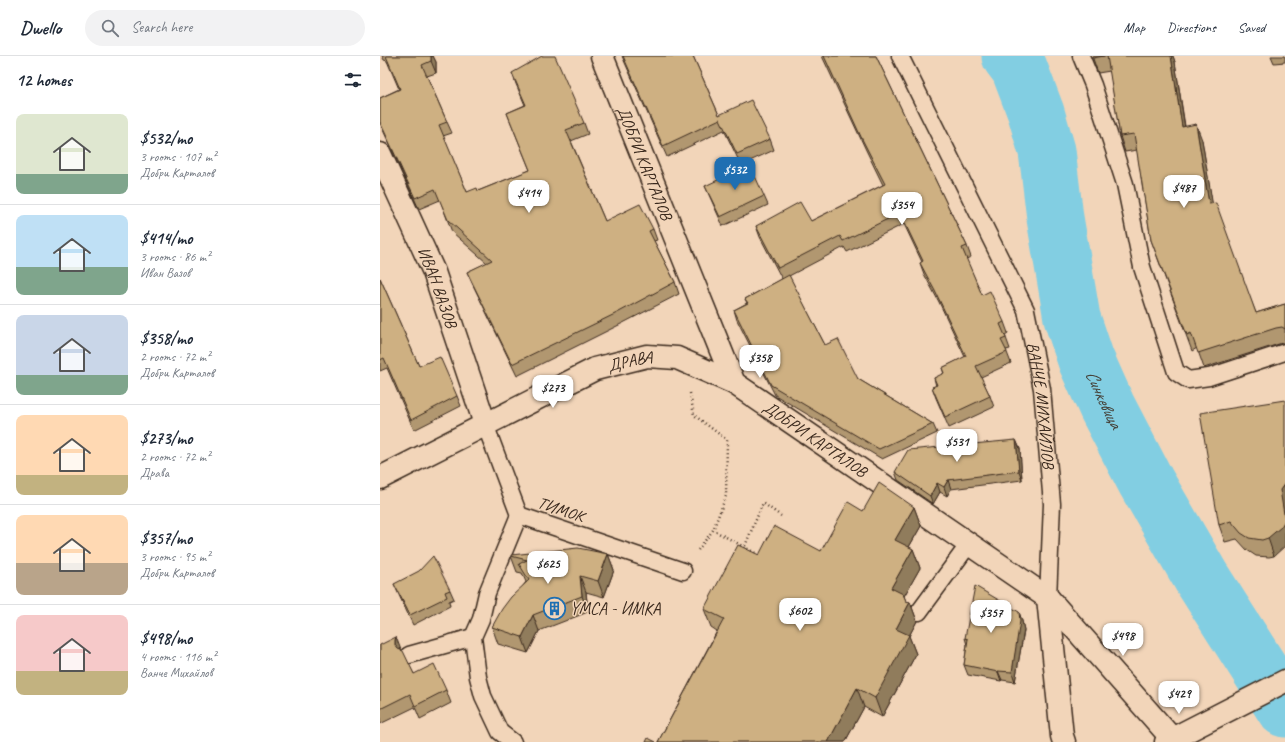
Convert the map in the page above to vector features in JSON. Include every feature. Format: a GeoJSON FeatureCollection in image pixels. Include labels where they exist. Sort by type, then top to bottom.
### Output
{"type":"FeatureCollection","features":[{"type":"Feature","properties":{"kind":"street","name":"ДОБРИ КАРТАЛОВ"},"geometry":{"type":"LineString","coordinates":[[602,56],[734,382],[1048,598]]}},
{"type":"Feature","properties":{"kind":"street","name":"ИВАН ВАЗОВ"},"geometry":{"type":"LineString","coordinates":[[380,154],[434,272],[486,424]]}},
{"type":"Feature","properties":{"kind":"street","name":"ДРАВА"},"geometry":{"type":"LineString","coordinates":[[380,478],[595,369],[647,356],[677,358],[734,382]]}},
{"type":"Feature","properties":{"kind":"street"},"geometry":{"type":"LineString","coordinates":[[1048,598],[1171,741],[1202,723],[1285,681]]}},
{"type":"Feature","properties":{"kind":"street"},"geometry":{"type":"LineString","coordinates":[[1048,598],[1062,736],[1064,742]]}},
{"type":"Feature","properties":{"kind":"lane","name":"ВАНЧЕ МИХАЙЛОВ"},"geometry":{"type":"LineString","coordinates":[[900,56],[1026,310],[1042,389],[1051,497],[1048,598]]}},
{"type":"Feature","properties":{"kind":"lane"},"geometry":{"type":"LineString","coordinates":[[1081,56],[1094,85],[1125,184],[1142,267],[1176,372],[1188,380],[1209,377],[1285,352]]}},
{"type":"Feature","properties":{"kind":"lane","name":"ТИМОК"},"geometry":{"type":"LineString","coordinates":[[486,424],[519,515],[683,571]]}},
{"type":"Feature","properties":{"kind":"lane"},"geometry":{"type":"LineString","coordinates":[[513,742],[500,732],[483,696],[478,677],[473,637],[481,619],[488,593],[519,515]]}},
{"type":"Feature","properties":{"kind":"lane"},"geometry":{"type":"LineString","coordinates":[[919,612],[969,544]]}},
{"type":"Feature","properties":{"kind":"lane"},"geometry":{"type":"LineString","coordinates":[[409,655],[473,637]]}},
{"type":"Feature","properties":{"kind":"path"},"geometry":{"type":"LineString","coordinates":[[682,360],[694,415],[727,440],[726,496],[713,530],[683,571]]}},
{"type":"Feature","properties":{"kind":"path"},"geometry":{"type":"LineString","coordinates":[[744,547],[763,503],[781,516]]}},
{"type":"Feature","properties":{"kind":"path"},"geometry":{"type":"LineString","coordinates":[[713,530],[765,558]]}},
{"type":"Feature","properties":{"kind":"building"},"geometry":{"type":"Polygon","coordinates":[[[386,56],[431,56],[431,61],[422,65],[447,122],[439,125],[467,192],[477,188],[478,191],[530,170],[507,113],[526,105],[512,73],[542,56],[555,56],[584,123],[566,130],[605,221],[640,204],[653,229],[649,231],[675,282],[619,312],[512,364],[467,272],[492,260],[448,220],[435,189],[415,198],[380,122],[380,98],[400,89],[386,56]]]}},
{"type":"Feature","properties":{"kind":"building"},"geometry":{"type":"Polygon","coordinates":[[[623,56],[693,56],[719,115],[751,100],[770,139],[737,154],[720,119],[663,146],[623,56]]]}},
{"type":"Feature","properties":{"kind":"building"},"geometry":{"type":"Polygon","coordinates":[[[824,56],[876,56],[967,246],[962,248],[982,295],[990,291],[1004,322],[1000,324],[1006,338],[1001,340],[1007,352],[976,366],[990,396],[945,417],[932,387],[937,385],[934,378],[944,373],[942,368],[966,356],[920,263],[923,261],[900,213],[843,241],[840,236],[778,268],[756,226],[800,202],[811,221],[885,184],[862,139],[824,56]]]}},
{"type":"Feature","properties":{"kind":"building"},"geometry":{"type":"Polygon","coordinates":[[[1092,56],[1104,56],[1093,58],[1092,56]]]}},
{"type":"Feature","properties":{"kind":"building"},"geometry":{"type":"Polygon","coordinates":[[[1107,56],[1171,56],[1182,127],[1196,124],[1209,204],[1216,203],[1256,313],[1285,304],[1285,329],[1282,327],[1276,328],[1198,353],[1191,333],[1187,335],[1151,240],[1134,134],[1120,136],[1107,56]]]}},
{"type":"Feature","properties":{"kind":"building"},"geometry":{"type":"Polygon","coordinates":[[[750,165],[764,196],[720,217],[705,186],[750,165]]]}},
{"type":"Feature","properties":{"kind":"building"},"geometry":{"type":"Polygon","coordinates":[[[789,275],[825,345],[838,339],[858,379],[933,424],[879,449],[771,385],[734,310],[748,303],[745,299],[789,275]]]}},
{"type":"Feature","properties":{"kind":"building"},"geometry":{"type":"Polygon","coordinates":[[[380,278],[419,366],[440,357],[457,396],[411,420],[384,358],[380,360],[380,278]]]}},
{"type":"Feature","properties":{"kind":"building"},"geometry":{"type":"Polygon","coordinates":[[[1285,400],[1285,483],[1280,490],[1285,520],[1281,527],[1268,538],[1262,540],[1249,538],[1241,533],[1231,521],[1219,525],[1200,413],[1285,400]]]}},
{"type":"Feature","properties":{"kind":"building"},"geometry":{"type":"Polygon","coordinates":[[[1016,440],[1019,471],[948,480],[944,487],[937,483],[930,496],[895,472],[908,450],[1016,440]]]}},
{"type":"Feature","properties":{"kind":"building"},"geometry":{"type":"Polygon","coordinates":[[[879,483],[914,507],[895,540],[913,549],[891,588],[903,594],[906,601],[910,602],[896,629],[909,635],[875,698],[857,688],[828,742],[658,742],[724,619],[704,609],[738,545],[759,555],[774,526],[821,551],[848,502],[863,511],[879,483]]]}},
{"type":"Feature","properties":{"kind":"building"},"geometry":{"type":"Polygon","coordinates":[[[578,548],[608,554],[598,581],[580,576],[582,596],[533,615],[522,637],[492,627],[511,597],[529,580],[519,564],[527,560],[511,555],[578,548]]]}},
{"type":"Feature","properties":{"kind":"building"},"geometry":{"type":"Polygon","coordinates":[[[433,556],[450,590],[445,592],[447,597],[410,615],[394,584],[419,571],[433,556]]]}},
{"type":"Feature","properties":{"kind":"building"},"geometry":{"type":"Polygon","coordinates":[[[975,586],[1019,612],[1020,621],[1012,672],[998,672],[964,665],[968,639],[965,638],[975,586]]]}},
{"type":"Feature","properties":{"kind":"building"},"geometry":{"type":"Polygon","coordinates":[[[396,637],[395,645],[398,649],[403,651],[414,674],[434,664],[446,690],[415,706],[410,694],[380,709],[380,645],[396,637]]]}},
{"type":"Feature","properties":{"kind":"building"},"geometry":{"type":"Polygon","coordinates":[[[648,738],[656,742],[646,742],[648,738]]]}},
{"type":"Feature","properties":{"kind":"waterway","name":"Синкевица"},"geometry":{"type":"LineString","coordinates":[[1010,56],[1019,68],[1036,113],[1047,151],[1055,218],[1072,318],[1086,360],[1107,407],[1146,482],[1201,577],[1285,709]]}},
{"type":"Feature","properties":{"kind":"place","name":"YMCA - ИМКА"},"geometry":{"type":"Point","coordinates":[555,608]}}]}
